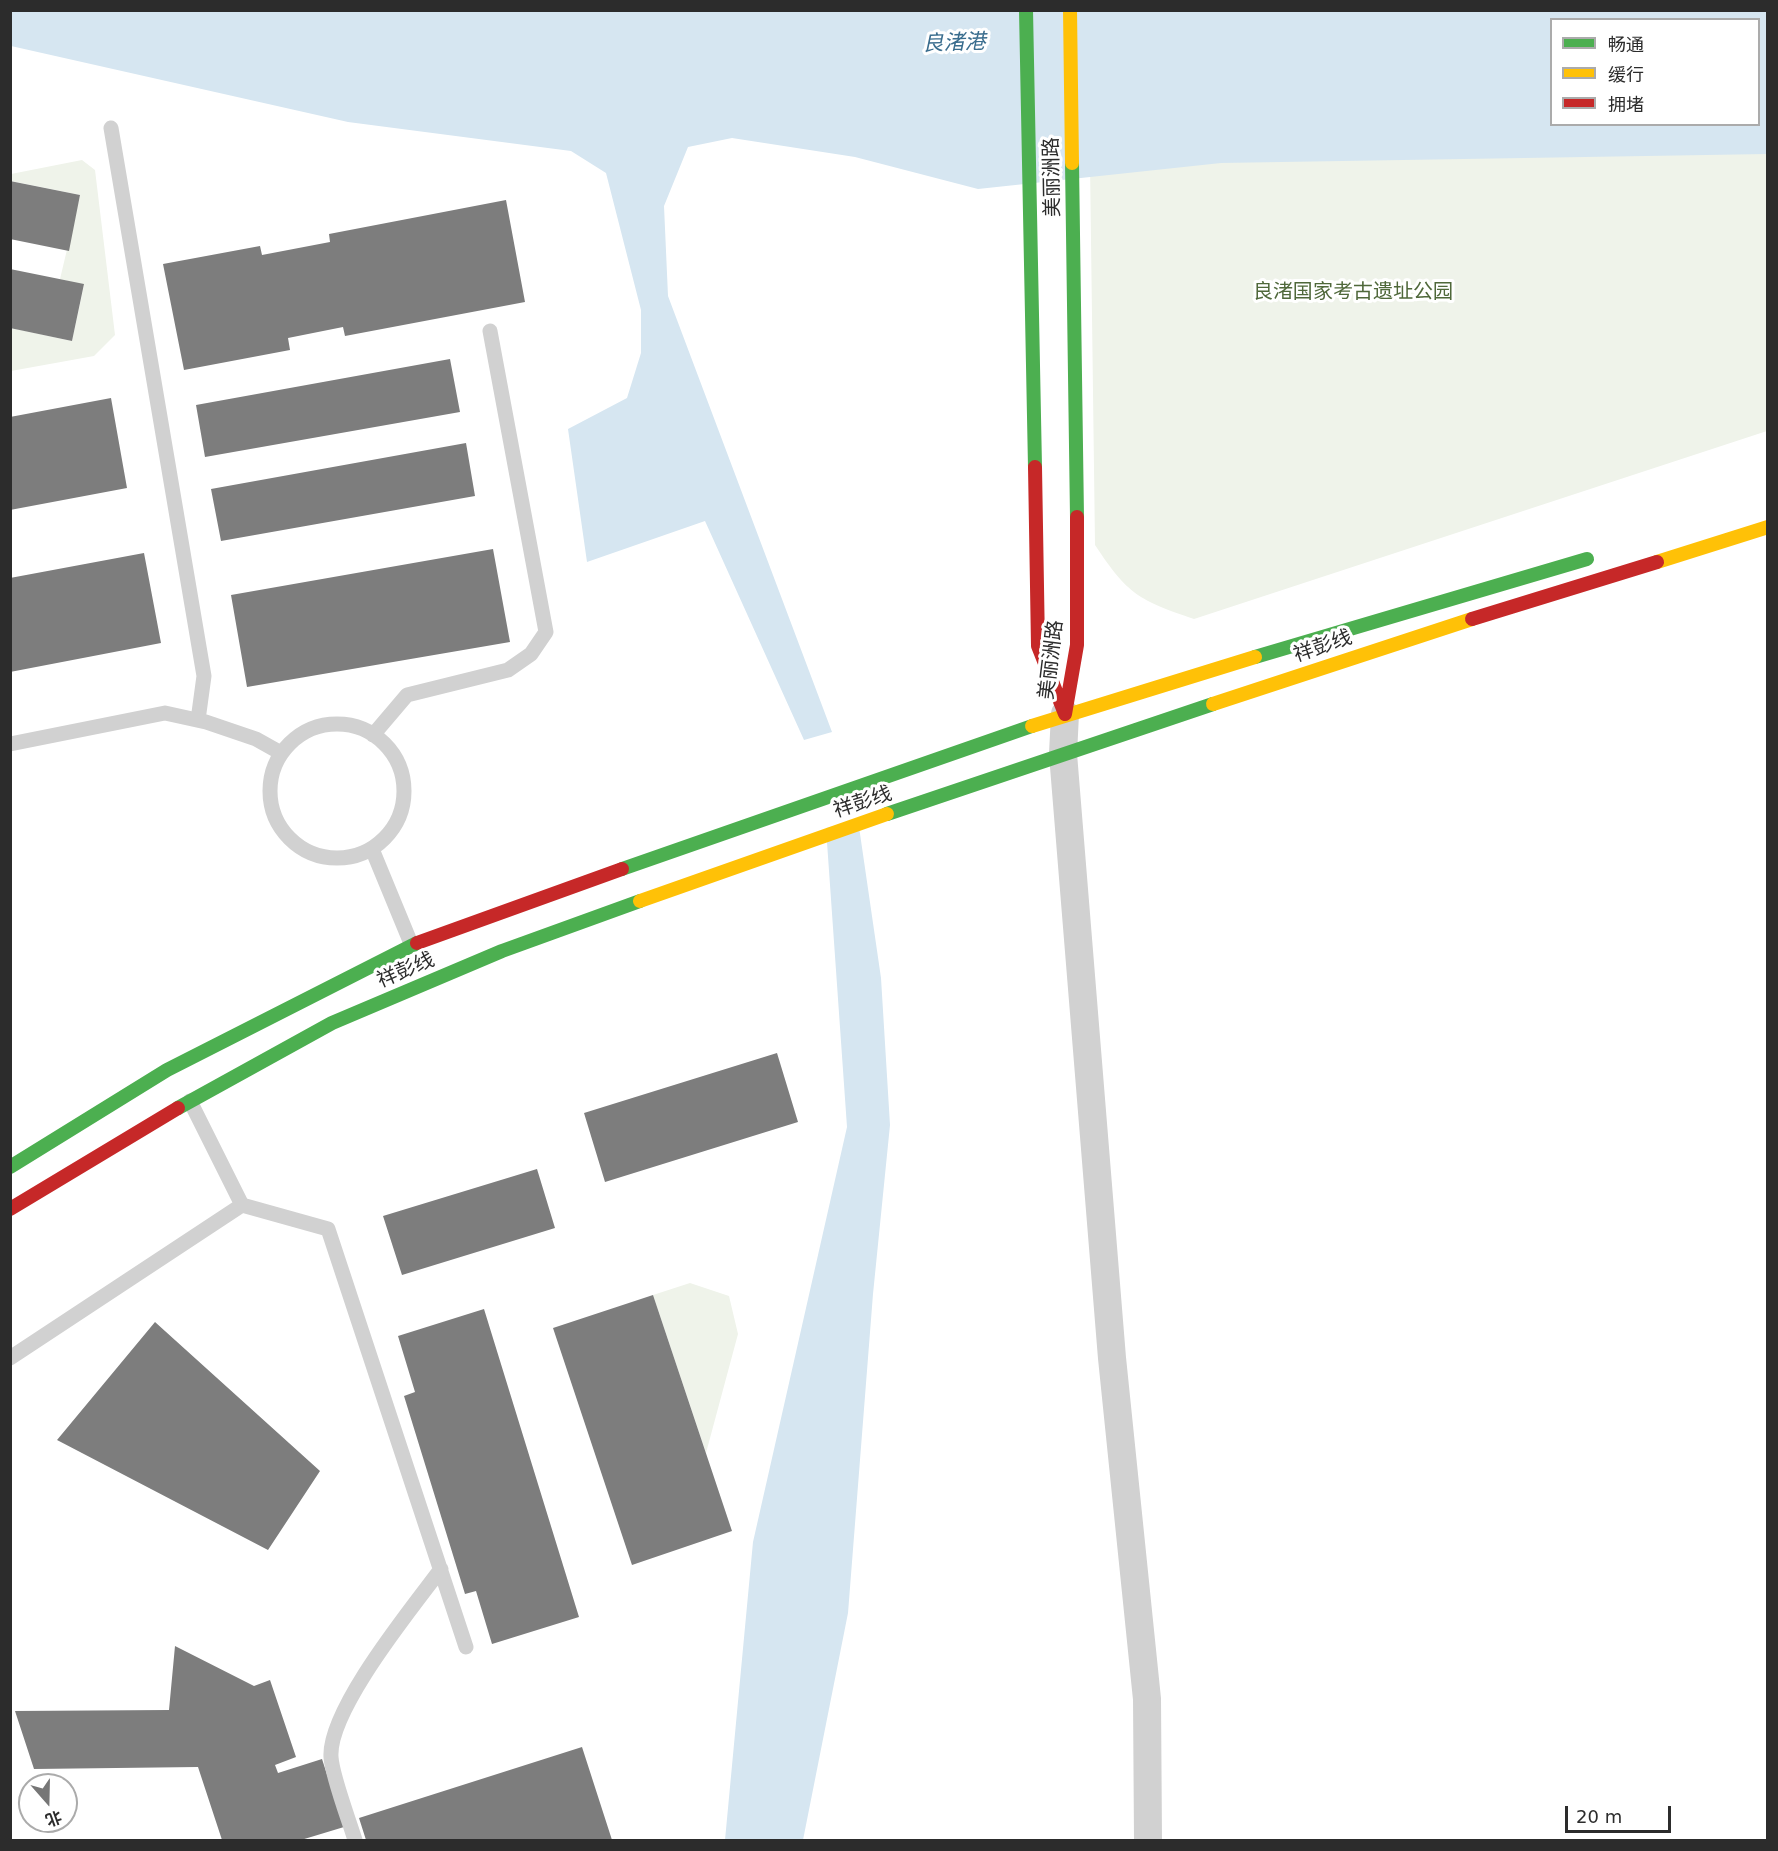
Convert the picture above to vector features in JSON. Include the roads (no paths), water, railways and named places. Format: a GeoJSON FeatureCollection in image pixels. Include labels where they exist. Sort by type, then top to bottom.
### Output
{"type":"FeatureCollection","features":[{"type":"Feature","properties":{"kind":"main road","name":"美丽洲路"},"geometry":{"type":"LineString","coordinates":[[1026,10],[1038,646],[1065,714]]}},
{"type":"Feature","properties":{"kind":"main road","name":"美丽洲路"},"geometry":{"type":"LineString","coordinates":[[1065,714],[1077,645],[1077,468],[1070,10]]}},
{"type":"Feature","properties":{"kind":"main road","name":"祥彭线"},"geometry":{"type":"LineString","coordinates":[[10,1209],[190,1101],[332,1023],[502,951],[765,856],[1063,754],[1426,633],[1767,526]]}},
{"type":"Feature","properties":{"kind":"main road","name":"祥彭线"},"geometry":{"type":"LineString","coordinates":[[10,1167],[167,1070],[429,937],[1065,714],[1601,555]]}},
{"type":"Feature","properties":{"kind":"street"},"geometry":{"type":"LineString","coordinates":[[1065,714],[1063,754],[1112,1358],[1147,1699],[1148,1840]]}},
{"type":"Feature","properties":{"kind":"lane"},"geometry":{"type":"LineString","coordinates":[[111,128],[204,676],[198,720]]}},
{"type":"Feature","properties":{"kind":"lane"},"geometry":{"type":"LineString","coordinates":[[373,735],[407,695],[508,670],[531,654],[546,632],[490,331]]}},
{"type":"Feature","properties":{"kind":"lane"},"geometry":{"type":"LineString","coordinates":[[10,744],[165,713],[198,720],[256,739],[281,753]]}},
{"type":"Feature","properties":{"kind":"lane"},"geometry":{"type":"LineString","coordinates":[[338,724],[360,728],[373,735],[394,754],[402,774],[404,795],[399,816],[388,835],[372,849],[350,856],[328,857],[306,851],[288,837],[276,819],[270,797],[272,774],[281,753],[296,737],[317,727],[338,724]]}},
{"type":"Feature","properties":{"kind":"lane"},"geometry":{"type":"LineString","coordinates":[[372,849],[412,946]]}},
{"type":"Feature","properties":{"kind":"lane"},"geometry":{"type":"LineString","coordinates":[[190,1101],[242,1205],[328,1229],[466,1647]]}},
{"type":"Feature","properties":{"kind":"lane"},"geometry":{"type":"LineString","coordinates":[[10,1358],[242,1205]]}},
{"type":"Feature","properties":{"kind":"lane"},"geometry":{"type":"LineString","coordinates":[[355,1840],[331,1756],[338,1726],[362,1677],[441,1569]]}},
{"type":"Feature","properties":{"kind":"water","name":"良渚港"},"geometry":{"type":"Polygon","coordinates":[[[11,10],[1767,11],[1767,154],[1221,163],[978,189],[855,157],[732,138],[688,147],[664,206],[668,296],[832,732],[804,740],[705,521],[587,562],[568,429],[627,398],[641,353],[641,310],[606,173],[571,151],[348,122],[11,46],[11,10]]]}},
{"type":"Feature","properties":{"kind":"water"},"geometry":{"type":"Polygon","coordinates":[[[858,820],[881,978],[890,1125],[873,1294],[848,1613],[803,1840],[725,1840],[753,1542],[847,1127],[826,828],[858,820]]]}},
{"type":"Feature","properties":{"kind":"park label","name":"良渚国家考古遗址公园"},"geometry":{"type":"Point","coordinates":[1353,293]}}]}
